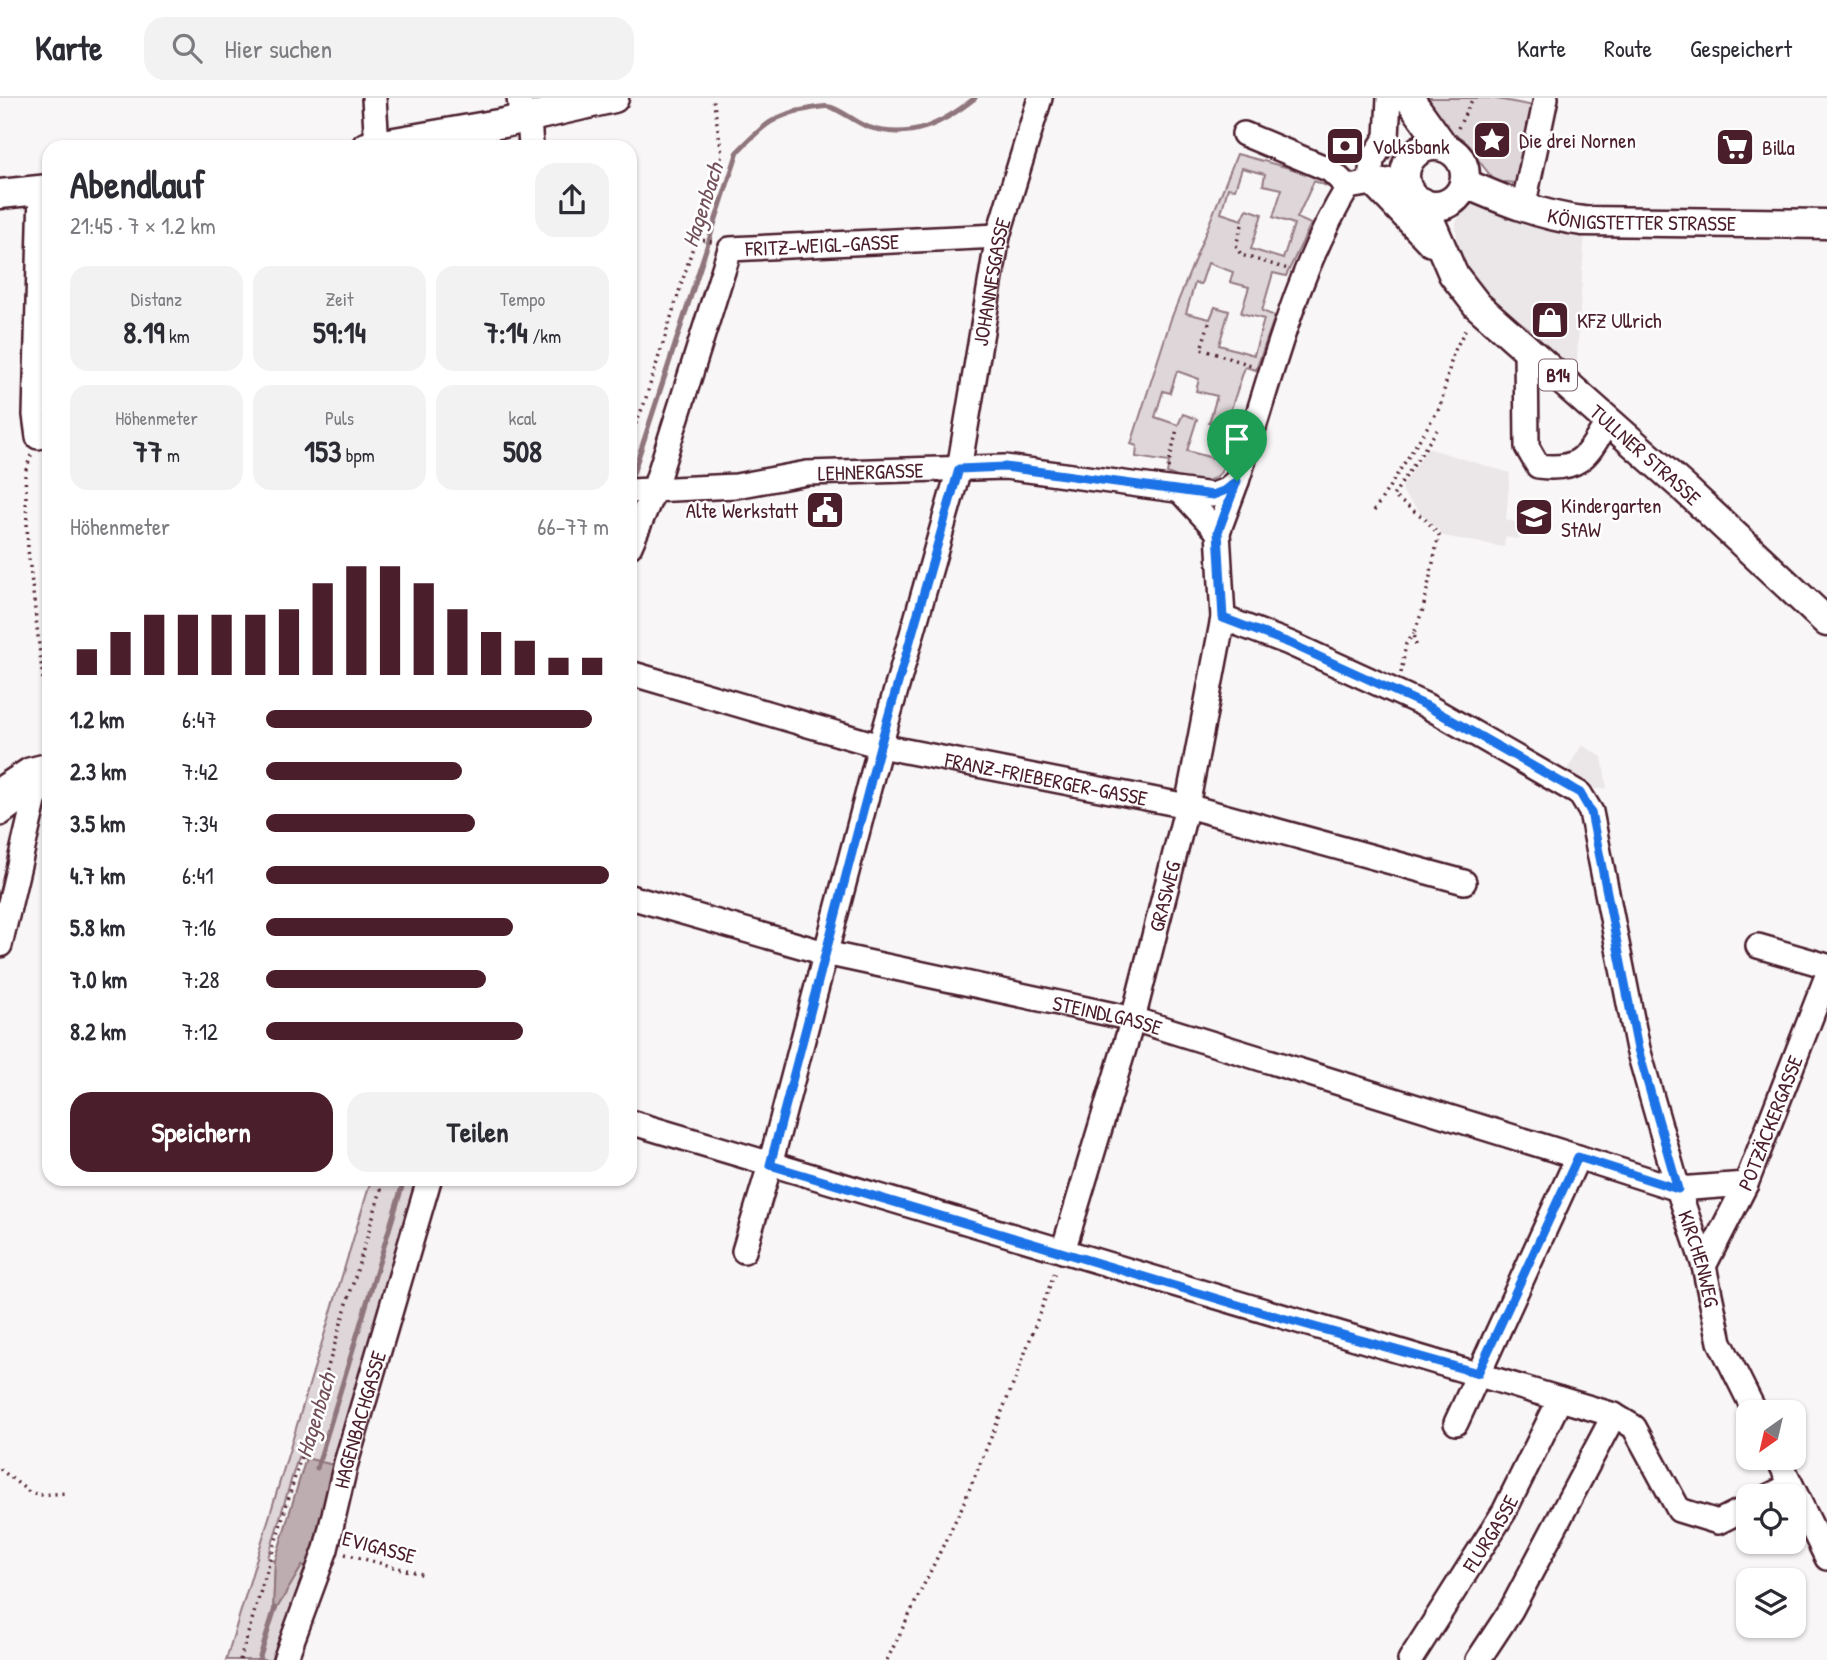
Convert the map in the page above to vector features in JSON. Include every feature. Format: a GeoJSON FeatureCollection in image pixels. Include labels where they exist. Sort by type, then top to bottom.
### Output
{"type":"FeatureCollection","features":[{"type":"Feature","properties":{"kind":"main road"},"geometry":{"type":"LineString","coordinates":[[398,140],[523,112],[614,98]]}},
{"type":"Feature","properties":{"kind":"main road"},"geometry":{"type":"LineString","coordinates":[[1403,100],[1449,140],[1452,151],[1463,165],[1443,250]]}},
{"type":"Feature","properties":{"kind":"main road"},"geometry":{"type":"LineString","coordinates":[[1403,100],[1409,167]]}},
{"type":"Feature","properties":{"kind":"main road"},"geometry":{"type":"LineString","coordinates":[[1409,167],[1426,147],[1449,140]]}},
{"type":"Feature","properties":{"kind":"main road","name":"B14"},"geometry":{"type":"LineString","coordinates":[[1409,167],[1412,195],[1422,202]]}},
{"type":"Feature","properties":{"kind":"main road"},"geometry":{"type":"LineString","coordinates":[[0,194],[42,190]]}},
{"type":"Feature","properties":{"kind":"main road"},"geometry":{"type":"LineString","coordinates":[[1422,202],[1438,205],[1458,191]]}},
{"type":"Feature","properties":{"kind":"main road","name":"KÖNIGSTETTER STRASSE"},"geometry":{"type":"LineString","coordinates":[[1458,191],[1556,218],[1583,221],[1827,224]]}},
{"type":"Feature","properties":{"kind":"main road","name":"TULLNER STRASSE"},"geometry":{"type":"LineString","coordinates":[[1422,202],[1453,274],[1477,305],[1827,622]]}},
{"type":"Feature","properties":{"kind":"street"},"geometry":{"type":"LineString","coordinates":[[371,140],[374,98]]}},
{"type":"Feature","properties":{"kind":"street","name":"JOHANNESGASSE"},"geometry":{"type":"LineString","coordinates":[[744,1251],[770,1165],[880,746],[959,469],[998,236],[1040,98]]}},
{"type":"Feature","properties":{"kind":"street"},"geometry":{"type":"LineString","coordinates":[[1522,208],[1546,98]]}},
{"type":"Feature","properties":{"kind":"street"},"geometry":{"type":"LineString","coordinates":[[1403,100],[1387,137],[1372,160],[1370,181],[1430,244],[1443,250]]}},
{"type":"Feature","properties":{"kind":"street"},"geometry":{"type":"LineString","coordinates":[[523,112],[529,140]]}},
{"type":"Feature","properties":{"kind":"street"},"geometry":{"type":"LineString","coordinates":[[1244,134],[1330,170],[1348,187]]}},
{"type":"Feature","properties":{"kind":"street"},"geometry":{"type":"LineString","coordinates":[[1237,481],[1303,274],[1324,226],[1348,187],[1409,167]]}},
{"type":"Feature","properties":{"kind":"street","name":"FRITZ-WEIGL-GASSE"},"geometry":{"type":"LineString","coordinates":[[642,490],[730,249],[998,236]]}},
{"type":"Feature","properties":{"kind":"street"},"geometry":{"type":"LineString","coordinates":[[38,437],[35,415],[42,258]]}},
{"type":"Feature","properties":{"kind":"street"},"geometry":{"type":"LineString","coordinates":[[1526,347],[1527,447],[1538,466],[1561,469],[1591,453],[1608,421]]}},
{"type":"Feature","properties":{"kind":"street","name":"LEHNERGASSE"},"geometry":{"type":"LineString","coordinates":[[642,490],[736,486],[807,473],[1005,467],[1213,495],[1226,490],[1237,481]]}},
{"type":"Feature","properties":{"kind":"street","name":"GRASWEG"},"geometry":{"type":"LineString","coordinates":[[1063,1251],[1133,1019],[1187,806],[1223,618],[1218,532],[1237,481]]}},
{"type":"Feature","properties":{"kind":"street"},"geometry":{"type":"LineString","coordinates":[[1171,489],[1218,532]]}},
{"type":"Feature","properties":{"kind":"street"},"geometry":{"type":"LineString","coordinates":[[637,513],[642,490]]}},
{"type":"Feature","properties":{"kind":"street","name":"KIRCHENWEG"},"geometry":{"type":"LineString","coordinates":[[1223,618],[1394,690],[1580,793],[1591,812],[1638,1049],[1678,1189],[1704,1266],[1720,1342],[1749,1400]]}},
{"type":"Feature","properties":{"kind":"street","name":"FRANZ-FRIEBERGER-GASSE"},"geometry":{"type":"LineString","coordinates":[[637,675],[880,746],[1187,806],[1464,882]]}},
{"type":"Feature","properties":{"kind":"street"},"geometry":{"type":"LineString","coordinates":[[0,789],[29,770],[42,767]]}},
{"type":"Feature","properties":{"kind":"street"},"geometry":{"type":"LineString","coordinates":[[0,814],[42,785]]}},
{"type":"Feature","properties":{"kind":"street"},"geometry":{"type":"LineString","coordinates":[[0,945],[42,788]]}},
{"type":"Feature","properties":{"kind":"street","name":"STEINDLGASSE"},"geometry":{"type":"LineString","coordinates":[[637,899],[825,953],[1133,1019],[1678,1189]]}},
{"type":"Feature","properties":{"kind":"street"},"geometry":{"type":"LineString","coordinates":[[1758,946],[1827,966]]}},
{"type":"Feature","properties":{"kind":"street","name":"POTZÄCKERGASSE"},"geometry":{"type":"LineString","coordinates":[[1704,1266],[1746,1184],[1827,976]]}},
{"type":"Feature","properties":{"kind":"street"},"geometry":{"type":"LineString","coordinates":[[637,1124],[1614,1415],[1634,1427],[1679,1510],[1718,1522],[1736,1513]]}},
{"type":"Feature","properties":{"kind":"street"},"geometry":{"type":"LineString","coordinates":[[1456,1423],[1578,1157]]}},
{"type":"Feature","properties":{"kind":"street"},"geometry":{"type":"LineString","coordinates":[[1678,1189],[1746,1184]]}},
{"type":"Feature","properties":{"kind":"street","name":"HAGENBACHGASSE"},"geometry":{"type":"LineString","coordinates":[[285,1660],[326,1549],[346,1463],[427,1186]]}},
{"type":"Feature","properties":{"kind":"street","name":"FLURGASSE"},"geometry":{"type":"LineString","coordinates":[[1410,1660],[1504,1512],[1560,1399]]}},
{"type":"Feature","properties":{"kind":"street"},"geometry":{"type":"LineString","coordinates":[[1478,1660],[1511,1610],[1614,1415]]}},
{"type":"Feature","properties":{"kind":"street"},"geometry":{"type":"LineString","coordinates":[[1806,1515],[1827,1558]]}},
{"type":"Feature","properties":{"kind":"path"},"geometry":{"type":"LineString","coordinates":[[637,420],[722,154],[713,98]]}},
{"type":"Feature","properties":{"kind":"path"},"geometry":{"type":"LineString","coordinates":[[1449,140],[1473,98]]}},
{"type":"Feature","properties":{"kind":"path"},"geometry":{"type":"LineString","coordinates":[[1242,225],[1236,245],[1241,255],[1303,274]]}},
{"type":"Feature","properties":{"kind":"path"},"geometry":{"type":"LineString","coordinates":[[695,239],[717,243]]}},
{"type":"Feature","properties":{"kind":"path"},"geometry":{"type":"LineString","coordinates":[[1374,511],[1440,407],[1453,354],[1477,305]]}},
{"type":"Feature","properties":{"kind":"path"},"geometry":{"type":"LineString","coordinates":[[1209,323],[1201,349],[1273,372]]}},
{"type":"Feature","properties":{"kind":"path"},"geometry":{"type":"LineString","coordinates":[[1171,489],[1177,429]]}},
{"type":"Feature","properties":{"kind":"path"},"geometry":{"type":"LineString","coordinates":[[1394,690],[1400,677],[1406,644],[1423,609],[1439,535],[1424,518],[1392,496],[1437,430]]}},
{"type":"Feature","properties":{"kind":"path"},"geometry":{"type":"LineString","coordinates":[[38,437],[25,473],[28,549],[42,671]]}},
{"type":"Feature","properties":{"kind":"path"},"geometry":{"type":"LineString","coordinates":[[1413,633],[1416,645]]}},
{"type":"Feature","properties":{"kind":"path"},"geometry":{"type":"LineString","coordinates":[[240,1660],[382,1186]]}},
{"type":"Feature","properties":{"kind":"path"},"geometry":{"type":"LineString","coordinates":[[887,1660],[962,1507],[1015,1380],[1063,1251]]}},
{"type":"Feature","properties":{"kind":"path"},"geometry":{"type":"LineString","coordinates":[[0,1469],[18,1485],[39,1495],[68,1493]]}},
{"type":"Feature","properties":{"kind":"path","name":"EVIGASSE"},"geometry":{"type":"LineString","coordinates":[[326,1549],[425,1575]]}},
{"type":"Feature","properties":{"kind":"shaded area"},"geometry":{"type":"Polygon","coordinates":[[[1427,98],[1492,98],[1534,106],[1515,183],[1505,182],[1498,185],[1471,151],[1450,138],[1427,98]]]}},
{"type":"Feature","properties":{"kind":"shaded area"},"geometry":{"type":"Polygon","coordinates":[[[1237,154],[1319,176],[1327,186],[1314,181],[1297,218],[1311,224],[1286,276],[1273,273],[1262,311],[1275,316],[1256,370],[1245,367],[1228,418],[1241,423],[1221,472],[1210,480],[1188,480],[1167,473],[1169,462],[1136,457],[1137,446],[1131,444],[1171,319],[1237,154]],[[1242,168],[1235,189],[1228,188],[1221,213],[1242,220],[1247,209],[1262,214],[1251,249],[1283,259],[1294,224],[1273,217],[1282,189],[1263,185],[1265,174],[1242,168]],[[1208,263],[1201,284],[1195,283],[1186,313],[1210,319],[1215,307],[1229,311],[1219,345],[1254,355],[1264,319],[1241,313],[1249,287],[1230,282],[1233,272],[1208,263]],[[1177,371],[1170,393],[1163,391],[1155,417],[1178,425],[1183,414],[1197,419],[1187,451],[1220,460],[1229,430],[1209,423],[1217,396],[1196,391],[1199,379],[1177,371]]]}},
{"type":"Feature","properties":{"kind":"shaded area"},"geometry":{"type":"Polygon","coordinates":[[[1483,201],[1585,229],[1576,373],[1472,280],[1458,254],[1456,224],[1463,205],[1483,201]]]}},
{"type":"Feature","properties":{"kind":"shaded area"},"geometry":{"type":"Polygon","coordinates":[[[1427,448],[1510,473],[1506,520],[1519,523],[1519,539],[1505,537],[1504,547],[1443,536],[1405,496],[1402,488],[1427,448]]]}},
{"type":"Feature","properties":{"kind":"shaded area"},"geometry":{"type":"Polygon","coordinates":[[[1582,745],[1602,757],[1607,788],[1596,789],[1566,772],[1582,745]]]}},
{"type":"Feature","properties":{"kind":"shaded area"},"geometry":{"type":"Polygon","coordinates":[[[369,1186],[420,1186],[337,1466],[298,1457],[268,1558],[275,1561],[273,1613],[302,1566],[309,1568],[296,1593],[276,1660],[226,1660],[369,1186]]]}},
{"type":"Feature","properties":{"kind":"shaded area"},"geometry":{"type":"Polygon","coordinates":[[[306,1458],[337,1466],[309,1568],[302,1566],[273,1615],[275,1561],[306,1458]]]}},
{"type":"Feature","properties":{"kind":"waterway","name":"Hagenbach"},"geometry":{"type":"LineString","coordinates":[[637,461],[738,151],[769,123],[797,111],[828,106],[868,127],[883,131],[912,131],[938,122],[975,98]]}},
{"type":"Feature","properties":{"kind":"waterway","name":"Hagenbach"},"geometry":{"type":"LineString","coordinates":[[317,1468],[402,1186]]}},
{"type":"Feature","properties":{"kind":"waterway","name":"Hagenbach"},"geometry":{"type":"LineString","coordinates":[[259,1660],[275,1608]]}},
{"type":"Feature","properties":{"kind":"place","name":"Die drei Nornen"},"geometry":{"type":"Point","coordinates":[1492,140]}},
{"type":"Feature","properties":{"kind":"place","name":"Volksbank"},"geometry":{"type":"Point","coordinates":[1345,146]}},
{"type":"Feature","properties":{"kind":"place","name":"Billa"},"geometry":{"type":"Point","coordinates":[1735,147]}},
{"type":"Feature","properties":{"kind":"place","name":"KFZ Ullrich"},"geometry":{"type":"Point","coordinates":[1550,320]}},
{"type":"Feature","properties":{"kind":"place","name":"Alte Werkstatt"},"geometry":{"type":"Point","coordinates":[825,510]}},
{"type":"Feature","properties":{"kind":"place","name":"Kindergarten StAW"},"geometry":{"type":"Point","coordinates":[1534,517]}},
{"type":"Feature","properties":{"kind":"route"},"geometry":{"type":"LineString","coordinates":[[1005,467],[1213,495],[1226,490],[1237,481],[1218,532],[1223,618],[1289,643],[1425,705],[1580,793],[1591,812],[1638,1049],[1678,1189],[1578,1157],[1478,1373],[1265,1313],[770,1165],[880,746],[959,469],[1005,467]]}}]}
